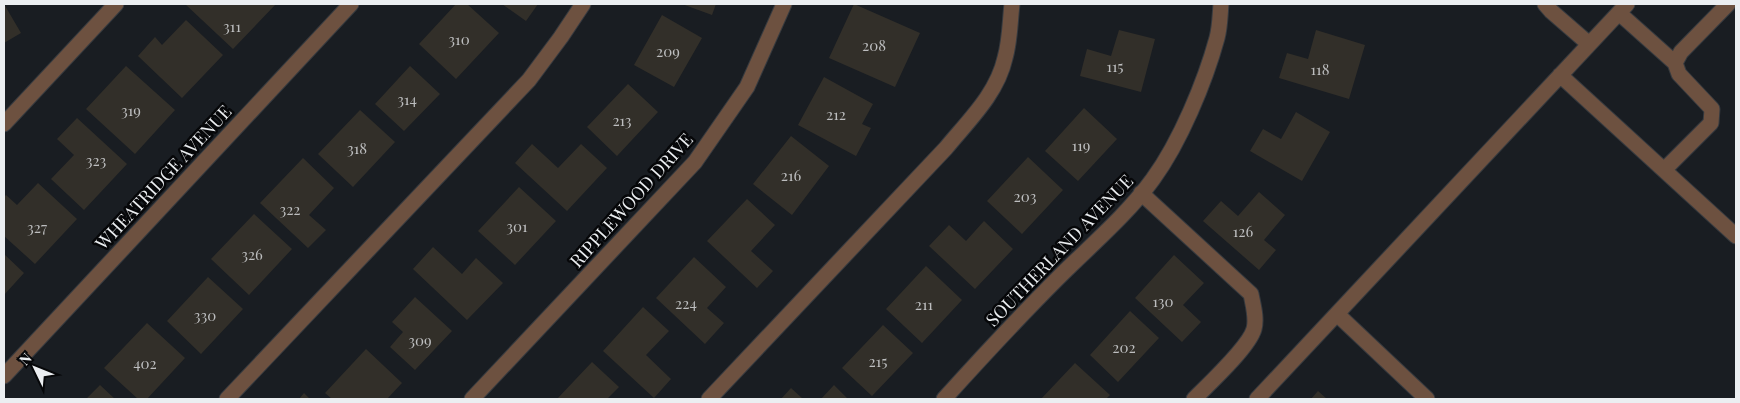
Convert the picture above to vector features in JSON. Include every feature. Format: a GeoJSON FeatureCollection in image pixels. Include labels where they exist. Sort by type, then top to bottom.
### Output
{"type":"FeatureCollection","features":[{"type":"Feature","properties":{"kind":"street"},"geometry":{"type":"LineString","coordinates":[[4,124],[116,4]]}},
{"type":"Feature","properties":{"kind":"street","name":"WHEATRIDGE AVENUE"},"geometry":{"type":"LineString","coordinates":[[4,376],[350,4]]}},
{"type":"Feature","properties":{"kind":"street"},"geometry":{"type":"LineString","coordinates":[[227,399],[529,80],[583,4]]}},
{"type":"Feature","properties":{"kind":"street","name":"RIPPLEWOOD DRIVE"},"geometry":{"type":"LineString","coordinates":[[472,399],[695,162],[747,87],[784,4]]}},
{"type":"Feature","properties":{"kind":"street"},"geometry":{"type":"LineString","coordinates":[[709,399],[946,148],[995,87],[1005,58],[1012,4]]}},
{"type":"Feature","properties":{"kind":"street","name":"SOUTHERLAND AVENUE"},"geometry":{"type":"LineString","coordinates":[[944,399],[1053,283],[1110,228],[1152,180],[1169,154],[1194,102],[1217,36],[1221,4]]}},
{"type":"Feature","properties":{"kind":"street"},"geometry":{"type":"LineString","coordinates":[[1544,4],[1589,44]]}},
{"type":"Feature","properties":{"kind":"street"},"geometry":{"type":"LineString","coordinates":[[1675,63],[1681,52],[1728,4]]}},
{"type":"Feature","properties":{"kind":"street"},"geometry":{"type":"LineString","coordinates":[[1257,399],[1623,8],[1675,63],[1679,74],[1712,109],[1711,123],[1664,170]]}},
{"type":"Feature","properties":{"kind":"street"},"geometry":{"type":"LineString","coordinates":[[1560,75],[1736,236]]}},
{"type":"Feature","properties":{"kind":"street"},"geometry":{"type":"LineString","coordinates":[[1141,193],[1251,294],[1254,329],[1248,343],[1194,399]]}},
{"type":"Feature","properties":{"kind":"street"},"geometry":{"type":"LineString","coordinates":[[1337,314],[1427,399]]}},
{"type":"Feature","properties":{"kind":"building"},"geometry":{"type":"Polygon","coordinates":[[[4,4],[21,33],[4,43],[4,4]]]}},
{"type":"Feature","properties":{"kind":"building"},"geometry":{"type":"Polygon","coordinates":[[[185,4],[276,4],[233,49],[185,4]]]}},
{"type":"Feature","properties":{"kind":"building"},"geometry":{"type":"Polygon","coordinates":[[[456,4],[467,4],[499,33],[456,79],[419,44],[456,4]]]}},
{"type":"Feature","properties":{"kind":"building"},"geometry":{"type":"Polygon","coordinates":[[[502,4],[538,4],[526,21],[502,4]]]}},
{"type":"Feature","properties":{"kind":"building"},"geometry":{"type":"Polygon","coordinates":[[[682,4],[716,4],[712,15],[682,4]]]}},
{"type":"Feature","properties":{"kind":"building"},"geometry":{"type":"Polygon","coordinates":[[[854,4],[920,33],[895,87],[829,58],[854,4]]]}},
{"type":"Feature","properties":{"kind":"building"},"geometry":{"type":"Polygon","coordinates":[[[662,15],[702,38],[674,87],[634,65],[662,15]]]}},
{"type":"Feature","properties":{"kind":"building"},"geometry":{"type":"Polygon","coordinates":[[[186,20],[223,55],[182,98],[138,56],[155,37],[162,45],[186,20]]]}},
{"type":"Feature","properties":{"kind":"building"},"geometry":{"type":"Polygon","coordinates":[[[1119,30],[1155,39],[1141,92],[1080,76],[1087,49],[1111,56],[1119,30]]]}},
{"type":"Feature","properties":{"kind":"building"},"geometry":{"type":"Polygon","coordinates":[[[1316,30],[1365,45],[1349,99],[1279,78],[1287,53],[1308,59],[1316,30]]]}},
{"type":"Feature","properties":{"kind":"building"},"geometry":{"type":"Polygon","coordinates":[[[126,66],[175,110],[135,154],[86,109],[126,66]]]}},
{"type":"Feature","properties":{"kind":"building"},"geometry":{"type":"Polygon","coordinates":[[[410,66],[440,94],[404,131],[375,104],[410,66]]]}},
{"type":"Feature","properties":{"kind":"building"},"geometry":{"type":"Polygon","coordinates":[[[824,77],[873,104],[862,124],[871,128],[856,156],[798,125],[824,77]]]}},
{"type":"Feature","properties":{"kind":"building"},"geometry":{"type":"Polygon","coordinates":[[[628,84],[658,112],[617,156],[587,127],[628,84]]]}},
{"type":"Feature","properties":{"kind":"building"},"geometry":{"type":"Polygon","coordinates":[[[1084,108],[1117,139],[1078,181],[1045,151],[1084,108]]]}},
{"type":"Feature","properties":{"kind":"building"},"geometry":{"type":"Polygon","coordinates":[[[360,110],[395,142],[353,187],[318,154],[360,110]]]}},
{"type":"Feature","properties":{"kind":"building"},"geometry":{"type":"Polygon","coordinates":[[[1296,112],[1330,132],[1302,181],[1250,151],[1263,129],[1281,139],[1296,112]]]}},
{"type":"Feature","properties":{"kind":"building"},"geometry":{"type":"Polygon","coordinates":[[[77,118],[127,164],[84,210],[51,179],[74,155],[57,139],[77,118]]]}},
{"type":"Feature","properties":{"kind":"building"},"geometry":{"type":"Polygon","coordinates":[[[791,136],[829,166],[792,215],[753,184],[791,136]]]}},
{"type":"Feature","properties":{"kind":"building"},"geometry":{"type":"Polygon","coordinates":[[[532,144],[558,168],[581,144],[607,168],[567,211],[515,163],[532,144]]]}},
{"type":"Feature","properties":{"kind":"building"},"geometry":{"type":"Polygon","coordinates":[[[1028,157],[1063,190],[1022,234],[987,201],[1028,157]]]}},
{"type":"Feature","properties":{"kind":"building"},"geometry":{"type":"Polygon","coordinates":[[[303,158],[334,188],[309,215],[326,230],[308,248],[260,203],[303,158]]]}},
{"type":"Feature","properties":{"kind":"building"},"geometry":{"type":"Polygon","coordinates":[[[38,183],[77,219],[35,264],[4,236],[4,197],[6,195],[17,205],[38,183]]]}},
{"type":"Feature","properties":{"kind":"building"},"geometry":{"type":"Polygon","coordinates":[[[519,187],[556,221],[515,265],[478,231],[519,187]]]}},
{"type":"Feature","properties":{"kind":"building"},"geometry":{"type":"Polygon","coordinates":[[[1259,192],[1285,215],[1264,240],[1276,250],[1259,270],[1203,221],[1221,201],[1238,216],[1259,192]]]}},
{"type":"Feature","properties":{"kind":"building"},"geometry":{"type":"Polygon","coordinates":[[[747,199],[775,225],[751,251],[773,271],[757,288],[707,241],[747,199]]]}},
{"type":"Feature","properties":{"kind":"building"},"geometry":{"type":"Polygon","coordinates":[[[254,214],[292,249],[249,295],[211,259],[254,214]]]}},
{"type":"Feature","properties":{"kind":"building"},"geometry":{"type":"Polygon","coordinates":[[[984,221],[1013,249],[975,289],[929,246],[949,225],[966,241],[984,221]]]}},
{"type":"Feature","properties":{"kind":"building"},"geometry":{"type":"Polygon","coordinates":[[[433,247],[462,274],[476,258],[503,283],[467,320],[413,269],[433,247]]]}},
{"type":"Feature","properties":{"kind":"building"},"geometry":{"type":"Polygon","coordinates":[[[4,254],[24,273],[4,295],[4,254]]]}},
{"type":"Feature","properties":{"kind":"building"},"geometry":{"type":"Polygon","coordinates":[[[1174,255],[1204,283],[1183,305],[1201,322],[1182,342],[1135,298],[1174,255]]]}},
{"type":"Feature","properties":{"kind":"building"},"geometry":{"type":"Polygon","coordinates":[[[694,257],[726,287],[707,308],[724,323],[705,344],[656,298],[694,257]]]}},
{"type":"Feature","properties":{"kind":"building"},"geometry":{"type":"Polygon","coordinates":[[[926,266],[962,300],[922,343],[886,309],[926,266]]]}},
{"type":"Feature","properties":{"kind":"building"},"geometry":{"type":"Polygon","coordinates":[[[208,277],[243,309],[201,354],[167,321],[208,277]]]}},
{"type":"Feature","properties":{"kind":"building"},"geometry":{"type":"Polygon","coordinates":[[[415,297],[452,331],[415,370],[390,347],[403,332],[392,322],[415,297]]]}},
{"type":"Feature","properties":{"kind":"building"},"geometry":{"type":"Polygon","coordinates":[[[643,307],[669,331],[646,355],[671,379],[654,398],[603,351],[643,307]]]}},
{"type":"Feature","properties":{"kind":"building"},"geometry":{"type":"Polygon","coordinates":[[[1130,311],[1159,338],[1118,382],[1090,355],[1130,311]]]}},
{"type":"Feature","properties":{"kind":"building"},"geometry":{"type":"Polygon","coordinates":[[[147,323],[185,358],[147,399],[138,399],[104,368],[147,323]]]}},
{"type":"Feature","properties":{"kind":"building"},"geometry":{"type":"Polygon","coordinates":[[[883,325],[913,353],[872,396],[842,368],[883,325]]]}},
{"type":"Feature","properties":{"kind":"building"},"geometry":{"type":"Polygon","coordinates":[[[366,349],[402,383],[387,399],[332,399],[325,393],[366,349]]]}},
{"type":"Feature","properties":{"kind":"building"},"geometry":{"type":"Polygon","coordinates":[[[592,362],[619,387],[607,399],[557,399],[592,362]]]}},
{"type":"Feature","properties":{"kind":"building"},"geometry":{"type":"Polygon","coordinates":[[[1075,363],[1110,395],[1106,399],[1041,399],[1075,363]]]}},
{"type":"Feature","properties":{"kind":"building"},"geometry":{"type":"Polygon","coordinates":[[[100,385],[115,399],[86,399],[100,385]]]}},
{"type":"Feature","properties":{"kind":"building"},"geometry":{"type":"Polygon","coordinates":[[[834,385],[848,399],[821,399],[834,385]]]}},
{"type":"Feature","properties":{"kind":"building"},"geometry":{"type":"Polygon","coordinates":[[[791,388],[803,399],[781,399],[791,388]]]}},
{"type":"Feature","properties":{"kind":"building"},"geometry":{"type":"Polygon","coordinates":[[[1318,391],[1327,399],[1311,399],[1318,391]]]}},
{"type":"Feature","properties":{"kind":"building"},"geometry":{"type":"Polygon","coordinates":[[[304,393],[310,399],[299,399],[304,393]]]}}]}
